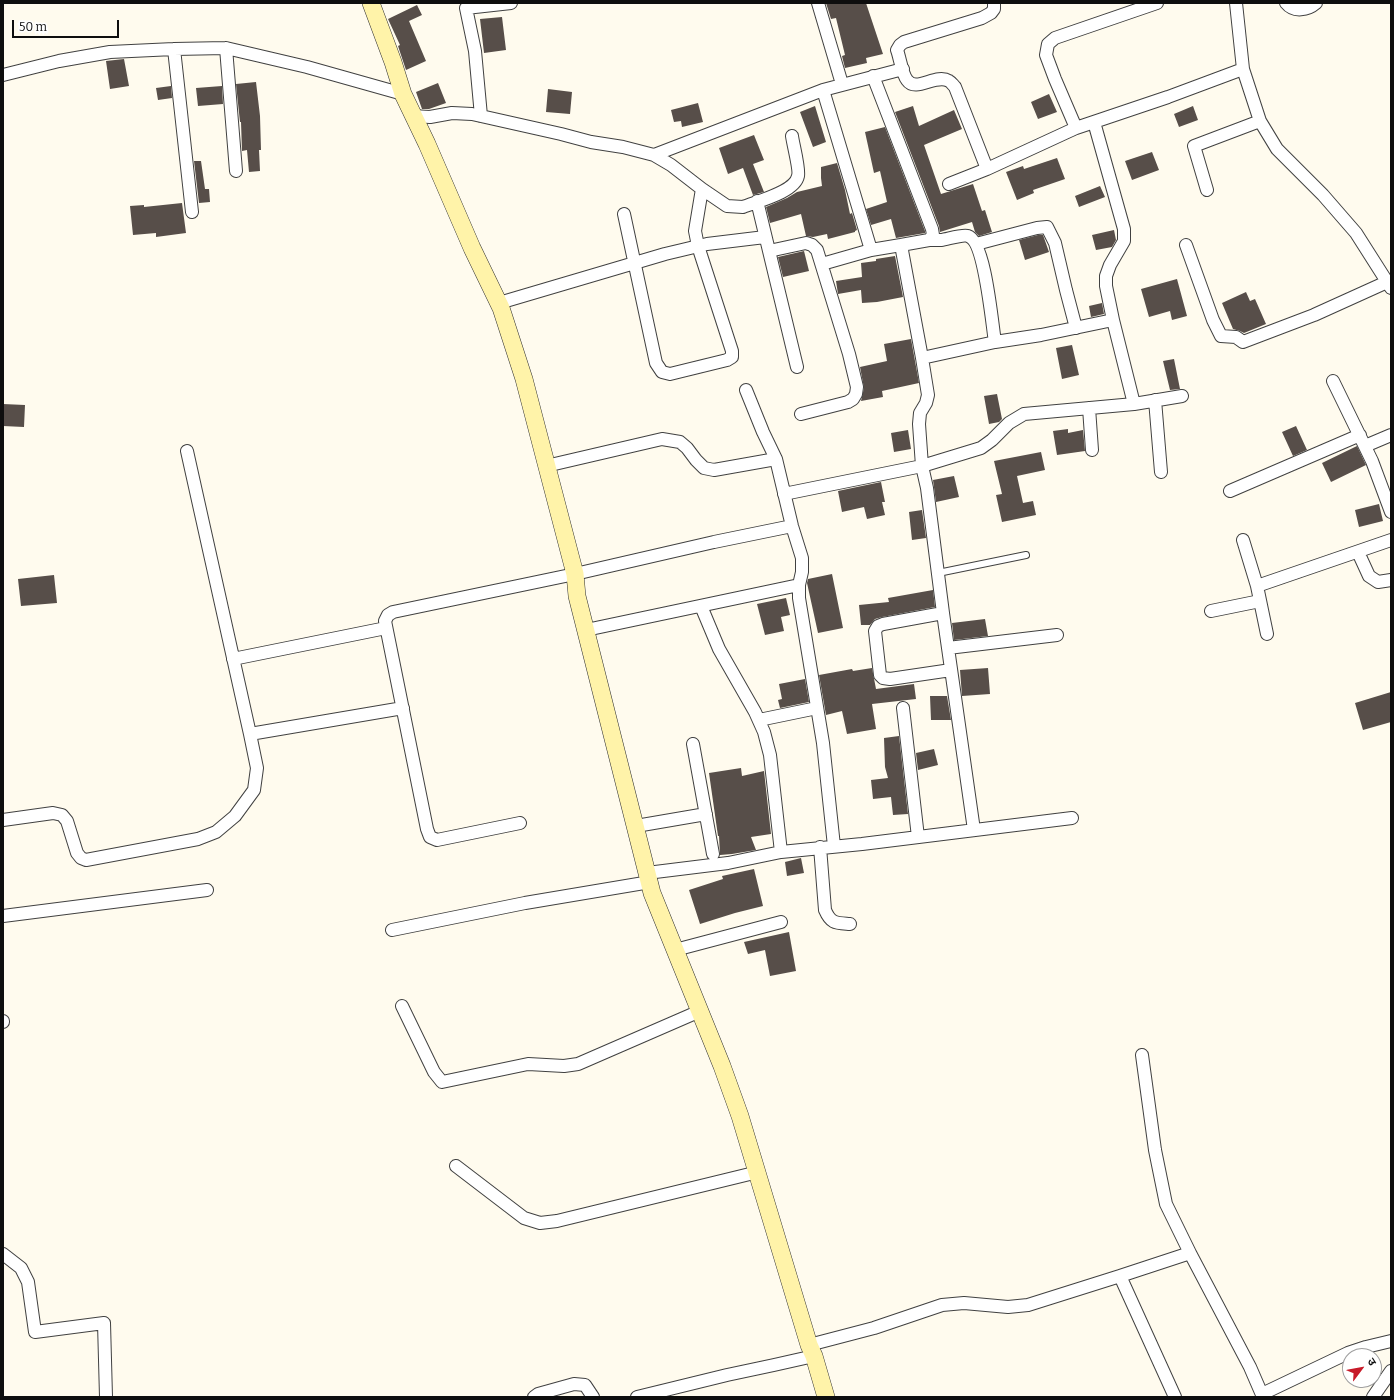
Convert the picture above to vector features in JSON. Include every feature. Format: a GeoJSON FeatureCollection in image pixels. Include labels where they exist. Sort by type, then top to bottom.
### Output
{"type":"FeatureCollection","features":[{"type":"Feature","properties":{"kind":"street"},"geometry":{"type":"LineString","coordinates":[[371,3],[412,116],[427,144],[472,248],[499,303],[524,380],[575,574],[577,596],[652,893],[722,1066],[740,1116],[826,1397]]}},
{"type":"Feature","properties":{"kind":"street"},"geometry":{"type":"LineString","coordinates":[[481,116],[475,51],[466,8],[511,3]]}},
{"type":"Feature","properties":{"kind":"street"},"geometry":{"type":"LineString","coordinates":[[818,3],[842,84]]}},
{"type":"Feature","properties":{"kind":"street"},"geometry":{"type":"LineString","coordinates":[[987,168],[955,87],[948,80],[940,78],[918,85],[911,83],[907,80],[897,50],[904,42],[982,18],[991,13],[994,8],[994,3]]}},
{"type":"Feature","properties":{"kind":"street"},"geometry":{"type":"LineString","coordinates":[[1076,128],[1046,55],[1048,44],[1055,38],[1157,3]]}},
{"type":"Feature","properties":{"kind":"street"},"geometry":{"type":"LineString","coordinates":[[1186,245],[1213,320],[1221,336],[1236,337],[1243,342],[1389,285],[1356,233],[1323,195],[1277,149],[1260,121],[1243,69],[1236,3]]}},
{"type":"Feature","properties":{"kind":"street"},"geometry":{"type":"LineString","coordinates":[[1286,3],[1289,6],[1299,10],[1310,8],[1316,3]]}},
{"type":"Feature","properties":{"kind":"street"},"geometry":{"type":"LineString","coordinates":[[3,76],[58,61],[110,52],[226,48],[307,67],[403,94]]}},
{"type":"Feature","properties":{"kind":"street"},"geometry":{"type":"LineString","coordinates":[[226,48],[236,171]]}},
{"type":"Feature","properties":{"kind":"street"},"geometry":{"type":"LineString","coordinates":[[174,49],[192,212]]}},
{"type":"Feature","properties":{"kind":"street"},"geometry":{"type":"LineString","coordinates":[[654,155],[823,90],[903,69]]}},
{"type":"Feature","properties":{"kind":"street"},"geometry":{"type":"LineString","coordinates":[[949,184],[1076,128],[1243,69]]}},
{"type":"Feature","properties":{"kind":"street"},"geometry":{"type":"LineString","coordinates":[[873,76],[932,229],[933,236],[929,240]]}},
{"type":"Feature","properties":{"kind":"street"},"geometry":{"type":"LineString","coordinates":[[823,90],[870,250]]}},
{"type":"Feature","properties":{"kind":"street"},"geometry":{"type":"LineString","coordinates":[[412,116],[430,117],[452,113],[472,114],[654,155],[671,165],[727,206],[743,207],[786,190],[794,184],[799,175],[792,136]]}},
{"type":"Feature","properties":{"kind":"street"},"geometry":{"type":"LineString","coordinates":[[1207,190],[1194,146],[1260,121]]}},
{"type":"Feature","properties":{"kind":"street"},"geometry":{"type":"LineString","coordinates":[[1094,122],[1124,229],[1124,241],[1110,266],[1106,276],[1106,286],[1134,404]]}},
{"type":"Feature","properties":{"kind":"street"},"geometry":{"type":"LineString","coordinates":[[624,214],[656,363],[662,372],[670,374],[719,363],[732,357],[732,351],[698,246],[695,231],[702,189]]}},
{"type":"Feature","properties":{"kind":"street"},"geometry":{"type":"LineString","coordinates":[[757,201],[797,367]]}},
{"type":"Feature","properties":{"kind":"street"},"geometry":{"type":"LineString","coordinates":[[976,244],[1047,227],[1056,243],[1076,328]]}},
{"type":"Feature","properties":{"kind":"street"},"geometry":{"type":"LineString","coordinates":[[822,264],[870,250],[964,235],[969,236],[976,244],[987,281],[995,342]]}},
{"type":"Feature","properties":{"kind":"street"},"geometry":{"type":"LineString","coordinates":[[499,303],[698,246],[765,237]]}},
{"type":"Feature","properties":{"kind":"street"},"geometry":{"type":"LineString","coordinates":[[769,251],[806,243],[812,245],[817,250],[849,354],[857,386],[856,394],[853,399],[848,402],[801,414]]}},
{"type":"Feature","properties":{"kind":"street"},"geometry":{"type":"LineString","coordinates":[[901,245],[928,395],[919,418],[922,466],[927,488],[974,830]]}},
{"type":"Feature","properties":{"kind":"street"},"geometry":{"type":"LineString","coordinates":[[922,358],[995,342],[1042,335],[1113,320]]}},
{"type":"Feature","properties":{"kind":"street"},"geometry":{"type":"LineString","coordinates":[[1333,381],[1372,461],[1391,512]]}},
{"type":"Feature","properties":{"kind":"street"},"geometry":{"type":"LineString","coordinates":[[746,390],[776,460],[792,526],[802,558],[799,598],[823,742],[834,846]]}},
{"type":"Feature","properties":{"kind":"street"},"geometry":{"type":"LineString","coordinates":[[784,494],[922,466],[981,448],[992,440],[1009,423],[1024,414],[1134,404],[1182,396]]}},
{"type":"Feature","properties":{"kind":"street"},"geometry":{"type":"LineString","coordinates":[[1155,400],[1161,472]]}},
{"type":"Feature","properties":{"kind":"street"},"geometry":{"type":"LineString","coordinates":[[1089,408],[1092,450]]}},
{"type":"Feature","properties":{"kind":"street"},"geometry":{"type":"LineString","coordinates":[[1230,491],[1360,435]]}},
{"type":"Feature","properties":{"kind":"street"},"geometry":{"type":"LineString","coordinates":[[1365,446],[1391,435]]}},
{"type":"Feature","properties":{"kind":"street"},"geometry":{"type":"LineString","coordinates":[[546,466],[662,439],[680,442],[704,468],[714,470],[776,460]]}},
{"type":"Feature","properties":{"kind":"street"},"geometry":{"type":"LineString","coordinates":[[3,820],[53,813],[62,815],[67,821],[77,853],[80,858],[86,860],[198,839],[216,832],[235,816],[254,790],[257,768],[187,451]]}},
{"type":"Feature","properties":{"kind":"street"},"geometry":{"type":"LineString","coordinates":[[520,823],[437,840],[430,837],[427,829],[386,628],[385,621],[388,615],[393,612],[575,574],[714,542],[792,526]]}},
{"type":"Feature","properties":{"kind":"street"},"geometry":{"type":"LineString","coordinates":[[1242,540],[1257,586],[1267,634]]}},
{"type":"Feature","properties":{"kind":"street"},"geometry":{"type":"LineString","coordinates":[[1257,586],[1391,540]]}},
{"type":"Feature","properties":{"kind":"street"},"geometry":{"type":"LineString","coordinates":[[1358,552],[1369,576],[1378,582],[1391,580]]}},
{"type":"Feature","properties":{"kind":"street"},"geometry":{"type":"LineString","coordinates":[[586,630],[799,585]]}},
{"type":"Feature","properties":{"kind":"street"},"geometry":{"type":"LineString","coordinates":[[1211,611],[1260,601]]}},
{"type":"Feature","properties":{"kind":"street"},"geometry":{"type":"LineString","coordinates":[[702,606],[719,649],[759,720],[764,732],[770,755],[781,852]]}},
{"type":"Feature","properties":{"kind":"street"},"geometry":{"type":"LineString","coordinates":[[943,613],[878,626],[875,631],[880,675],[884,678],[890,679],[951,670]]}},
{"type":"Feature","properties":{"kind":"street"},"geometry":{"type":"LineString","coordinates":[[234,660],[386,628]]}},
{"type":"Feature","properties":{"kind":"street"},"geometry":{"type":"LineString","coordinates":[[948,648],[1057,635]]}},
{"type":"Feature","properties":{"kind":"street"},"geometry":{"type":"LineString","coordinates":[[250,734],[402,708]]}},
{"type":"Feature","properties":{"kind":"street"},"geometry":{"type":"LineString","coordinates":[[759,720],[817,708]]}},
{"type":"Feature","properties":{"kind":"street"},"geometry":{"type":"LineString","coordinates":[[903,708],[918,837]]}},
{"type":"Feature","properties":{"kind":"street"},"geometry":{"type":"LineString","coordinates":[[693,744],[713,854]]}},
{"type":"Feature","properties":{"kind":"street"},"geometry":{"type":"LineString","coordinates":[[636,826],[706,814]]}},
{"type":"Feature","properties":{"kind":"street"},"geometry":{"type":"LineString","coordinates":[[392,930],[649,877],[781,852],[1072,818]]}},
{"type":"Feature","properties":{"kind":"street"},"geometry":{"type":"LineString","coordinates":[[820,847],[825,910],[828,917],[834,922],[850,924]]}},
{"type":"Feature","properties":{"kind":"street"},"geometry":{"type":"LineString","coordinates":[[3,916],[207,890]]}},
{"type":"Feature","properties":{"kind":"street"},"geometry":{"type":"LineString","coordinates":[[675,950],[781,922]]}},
{"type":"Feature","properties":{"kind":"street"},"geometry":{"type":"LineString","coordinates":[[402,1006],[434,1072],[442,1082],[528,1064],[564,1066],[578,1064],[700,1011]]}},
{"type":"Feature","properties":{"kind":"street"},"geometry":{"type":"LineString","coordinates":[[1142,1055],[1155,1150],[1166,1204],[1250,1367],[1263,1396],[1348,1353],[1391,1341]]}},
{"type":"Feature","properties":{"kind":"street"},"geometry":{"type":"LineString","coordinates":[[456,1166],[524,1218],[540,1223],[557,1221],[758,1172]]}},
{"type":"Feature","properties":{"kind":"street"},"geometry":{"type":"LineString","coordinates":[[637,1397],[774,1365],[812,1350],[942,1305],[964,1303],[1008,1307],[1028,1305],[1190,1252]]}},
{"type":"Feature","properties":{"kind":"street"},"geometry":{"type":"LineString","coordinates":[[3,1254],[21,1268],[28,1282],[35,1332],[104,1323],[106,1397]]}},
{"type":"Feature","properties":{"kind":"street"},"geometry":{"type":"LineString","coordinates":[[1120,1276],[1175,1397]]}},
{"type":"Feature","properties":{"kind":"street"},"geometry":{"type":"LineString","coordinates":[[1374,1397],[1391,1371]]}},
{"type":"Feature","properties":{"kind":"street"},"geometry":{"type":"LineString","coordinates":[[534,1397],[538,1394],[574,1384],[585,1385],[593,1397]]}},
{"type":"Feature","properties":{"kind":"lane"},"geometry":{"type":"LineString","coordinates":[[938,573],[1026,555]]}},
{"type":"Feature","properties":{"kind":"building"},"geometry":{"type":"Polygon","coordinates":[[[826,3],[866,3],[883,54],[866,58],[867,63],[845,68],[842,56],[845,55],[836,18],[831,19],[826,3]]]}},
{"type":"Feature","properties":{"kind":"building"},"geometry":{"type":"Polygon","coordinates":[[[417,5],[422,15],[409,21],[426,61],[406,70],[398,46],[400,45],[388,19],[417,5]]]}},
{"type":"Feature","properties":{"kind":"building"},"geometry":{"type":"Polygon","coordinates":[[[502,17],[506,50],[484,53],[480,19],[502,17]]]}},
{"type":"Feature","properties":{"kind":"building"},"geometry":{"type":"Polygon","coordinates":[[[124,59],[129,86],[110,89],[106,61],[124,59]]]}},
{"type":"Feature","properties":{"kind":"building"},"geometry":{"type":"Polygon","coordinates":[[[256,82],[260,116],[260,171],[249,172],[247,150],[242,151],[241,122],[236,84],[256,82]]]}},
{"type":"Feature","properties":{"kind":"building"},"geometry":{"type":"Polygon","coordinates":[[[438,83],[446,103],[429,109],[422,109],[416,92],[438,83]]]}},
{"type":"Feature","properties":{"kind":"building"},"geometry":{"type":"Polygon","coordinates":[[[171,86],[172,98],[158,100],[156,88],[171,86]]]}},
{"type":"Feature","properties":{"kind":"building"},"geometry":{"type":"Polygon","coordinates":[[[222,86],[223,104],[198,106],[196,88],[222,86]]]}},
{"type":"Feature","properties":{"kind":"building"},"geometry":{"type":"Polygon","coordinates":[[[548,89],[572,92],[570,114],[546,112],[548,89]]]}},
{"type":"Feature","properties":{"kind":"building"},"geometry":{"type":"Polygon","coordinates":[[[1049,94],[1057,112],[1038,119],[1031,102],[1049,94]]]}},
{"type":"Feature","properties":{"kind":"building"},"geometry":{"type":"Polygon","coordinates":[[[698,103],[703,122],[682,127],[681,121],[674,122],[671,110],[698,103]]]}},
{"type":"Feature","properties":{"kind":"building"},"geometry":{"type":"Polygon","coordinates":[[[815,106],[826,142],[813,147],[800,112],[815,106]]]}},
{"type":"Feature","properties":{"kind":"building"},"geometry":{"type":"Polygon","coordinates":[[[913,106],[919,126],[954,110],[962,129],[924,145],[941,194],[973,184],[982,211],[985,210],[992,232],[979,236],[975,232],[972,222],[940,232],[895,112],[913,106]]]}},
{"type":"Feature","properties":{"kind":"building"},"geometry":{"type":"Polygon","coordinates":[[[1193,106],[1198,120],[1179,127],[1174,114],[1193,106]]]}},
{"type":"Feature","properties":{"kind":"building"},"geometry":{"type":"Polygon","coordinates":[[[885,127],[925,233],[896,238],[891,219],[871,225],[866,209],[887,202],[880,171],[874,173],[865,132],[885,127]]]}},
{"type":"Feature","properties":{"kind":"building"},"geometry":{"type":"Polygon","coordinates":[[[754,135],[764,160],[753,164],[764,192],[753,195],[743,168],[728,174],[719,148],[754,135]]]}},
{"type":"Feature","properties":{"kind":"building"},"geometry":{"type":"Polygon","coordinates":[[[1152,152],[1159,170],[1132,180],[1125,161],[1152,152]]]}},
{"type":"Feature","properties":{"kind":"building"},"geometry":{"type":"Polygon","coordinates":[[[1057,158],[1065,179],[1033,190],[1034,193],[1017,200],[1006,172],[1023,166],[1024,169],[1057,158]]]}},
{"type":"Feature","properties":{"kind":"building"},"geometry":{"type":"Polygon","coordinates":[[[194,161],[201,161],[205,189],[209,189],[210,202],[199,203],[194,161]]]}},
{"type":"Feature","properties":{"kind":"building"},"geometry":{"type":"Polygon","coordinates":[[[837,163],[850,214],[852,213],[857,230],[855,232],[828,239],[827,234],[813,237],[806,236],[801,214],[770,223],[766,207],[797,192],[822,186],[821,167],[837,163]]]}},
{"type":"Feature","properties":{"kind":"building"},"geometry":{"type":"Polygon","coordinates":[[[1100,186],[1105,197],[1079,207],[1075,196],[1100,186]]]}},
{"type":"Feature","properties":{"kind":"building"},"geometry":{"type":"Polygon","coordinates":[[[182,203],[186,233],[156,237],[156,233],[133,235],[130,206],[144,205],[144,207],[182,203]]]}},
{"type":"Feature","properties":{"kind":"building"},"geometry":{"type":"Polygon","coordinates":[[[1114,230],[1116,240],[1112,247],[1096,250],[1092,235],[1114,230]]]}},
{"type":"Feature","properties":{"kind":"building"},"geometry":{"type":"Polygon","coordinates":[[[1043,235],[1049,252],[1025,260],[1019,240],[1043,235]]]}},
{"type":"Feature","properties":{"kind":"building"},"geometry":{"type":"Polygon","coordinates":[[[804,251],[809,271],[783,277],[778,257],[804,251]]]}},
{"type":"Feature","properties":{"kind":"building"},"geometry":{"type":"Polygon","coordinates":[[[895,256],[903,297],[862,303],[861,290],[838,294],[836,281],[862,277],[861,263],[895,256]]]}},
{"type":"Feature","properties":{"kind":"building"},"geometry":{"type":"Polygon","coordinates":[[[1177,279],[1187,316],[1172,320],[1170,311],[1149,317],[1141,289],[1177,279]]]}},
{"type":"Feature","properties":{"kind":"building"},"geometry":{"type":"Polygon","coordinates":[[[1246,292],[1250,301],[1255,299],[1266,324],[1244,333],[1233,329],[1222,303],[1246,292]]]}},
{"type":"Feature","properties":{"kind":"building"},"geometry":{"type":"Polygon","coordinates":[[[1102,303],[1104,314],[1091,317],[1089,306],[1102,303]]]}},
{"type":"Feature","properties":{"kind":"building"},"geometry":{"type":"Polygon","coordinates":[[[911,339],[919,383],[882,391],[883,397],[861,401],[864,388],[860,367],[887,361],[884,344],[911,339]]]}},
{"type":"Feature","properties":{"kind":"building"},"geometry":{"type":"Polygon","coordinates":[[[1072,345],[1079,375],[1062,379],[1056,348],[1072,345]]]}},
{"type":"Feature","properties":{"kind":"building"},"geometry":{"type":"Polygon","coordinates":[[[1174,359],[1180,389],[1170,390],[1163,361],[1174,359]]]}},
{"type":"Feature","properties":{"kind":"building"},"geometry":{"type":"Polygon","coordinates":[[[997,394],[1002,419],[999,422],[989,424],[984,396],[997,394]]]}},
{"type":"Feature","properties":{"kind":"building"},"geometry":{"type":"Polygon","coordinates":[[[3,404],[25,405],[24,427],[3,426],[3,404]]]}},
{"type":"Feature","properties":{"kind":"building"},"geometry":{"type":"Polygon","coordinates":[[[1296,426],[1307,450],[1293,456],[1282,432],[1296,426]]]}},
{"type":"Feature","properties":{"kind":"building"},"geometry":{"type":"Polygon","coordinates":[[[1068,429],[1068,433],[1083,430],[1085,451],[1057,455],[1053,431],[1068,429]]]}},
{"type":"Feature","properties":{"kind":"building"},"geometry":{"type":"Polygon","coordinates":[[[908,430],[911,449],[894,452],[891,433],[908,430]]]}},
{"type":"Feature","properties":{"kind":"building"},"geometry":{"type":"Polygon","coordinates":[[[1357,446],[1366,465],[1331,482],[1322,463],[1357,446]]]}},
{"type":"Feature","properties":{"kind":"building"},"geometry":{"type":"Polygon","coordinates":[[[1041,452],[1045,470],[1017,476],[1023,503],[1033,501],[1036,515],[1002,522],[996,495],[1002,494],[994,461],[1041,452]]]}},
{"type":"Feature","properties":{"kind":"building"},"geometry":{"type":"Polygon","coordinates":[[[954,476],[959,497],[936,502],[933,480],[954,476]]]}},
{"type":"Feature","properties":{"kind":"building"},"geometry":{"type":"Polygon","coordinates":[[[881,482],[885,502],[882,502],[885,515],[867,519],[864,507],[842,512],[838,491],[881,482]]]}},
{"type":"Feature","properties":{"kind":"building"},"geometry":{"type":"Polygon","coordinates":[[[1379,504],[1383,521],[1359,527],[1355,510],[1379,504]]]}},
{"type":"Feature","properties":{"kind":"building"},"geometry":{"type":"Polygon","coordinates":[[[922,510],[926,538],[912,540],[909,512],[922,510]]]}},
{"type":"Feature","properties":{"kind":"building"},"geometry":{"type":"Polygon","coordinates":[[[832,574],[843,628],[818,633],[807,583],[808,579],[832,574]]]}},
{"type":"Feature","properties":{"kind":"building"},"geometry":{"type":"Polygon","coordinates":[[[54,575],[57,603],[21,606],[18,579],[54,575]]]}},
{"type":"Feature","properties":{"kind":"building"},"geometry":{"type":"Polygon","coordinates":[[[933,590],[935,607],[882,617],[875,619],[870,625],[861,625],[859,605],[889,602],[888,598],[933,590]]]}},
{"type":"Feature","properties":{"kind":"building"},"geometry":{"type":"Polygon","coordinates":[[[786,598],[790,615],[781,617],[784,631],[765,635],[757,604],[786,598]]]}},
{"type":"Feature","properties":{"kind":"building"},"geometry":{"type":"Polygon","coordinates":[[[985,619],[988,636],[954,640],[952,623],[985,619]]]}},
{"type":"Feature","properties":{"kind":"building"},"geometry":{"type":"Polygon","coordinates":[[[872,668],[876,689],[914,684],[916,699],[872,704],[876,729],[847,734],[842,711],[826,715],[819,675],[852,669],[853,671],[872,668]]]}},
{"type":"Feature","properties":{"kind":"building"},"geometry":{"type":"Polygon","coordinates":[[[988,668],[990,694],[962,696],[960,670],[988,668]]]}},
{"type":"Feature","properties":{"kind":"building"},"geometry":{"type":"Polygon","coordinates":[[[805,679],[809,702],[780,708],[778,700],[782,699],[779,684],[805,679]]]}},
{"type":"Feature","properties":{"kind":"building"},"geometry":{"type":"Polygon","coordinates":[[[1391,692],[1391,722],[1363,730],[1355,703],[1391,692]]]}},
{"type":"Feature","properties":{"kind":"building"},"geometry":{"type":"Polygon","coordinates":[[[930,696],[947,696],[951,720],[931,720],[930,696]]]}},
{"type":"Feature","properties":{"kind":"building"},"geometry":{"type":"Polygon","coordinates":[[[899,736],[908,814],[893,815],[891,797],[873,799],[871,780],[888,778],[885,767],[884,738],[899,736]]]}},
{"type":"Feature","properties":{"kind":"building"},"geometry":{"type":"Polygon","coordinates":[[[934,749],[938,765],[918,770],[916,753],[934,749]]]}},
{"type":"Feature","properties":{"kind":"building"},"geometry":{"type":"Polygon","coordinates":[[[741,768],[742,776],[764,771],[771,834],[751,837],[756,850],[720,855],[719,836],[709,773],[741,768]]]}},
{"type":"Feature","properties":{"kind":"building"},"geometry":{"type":"Polygon","coordinates":[[[801,858],[804,873],[787,876],[785,862],[801,858]]]}},
{"type":"Feature","properties":{"kind":"building"},"geometry":{"type":"Polygon","coordinates":[[[754,869],[763,906],[700,924],[689,890],[723,879],[722,876],[754,869]]]}},
{"type":"Feature","properties":{"kind":"building"},"geometry":{"type":"Polygon","coordinates":[[[789,932],[796,971],[770,976],[765,950],[748,954],[744,942],[789,932]]]}}]}
